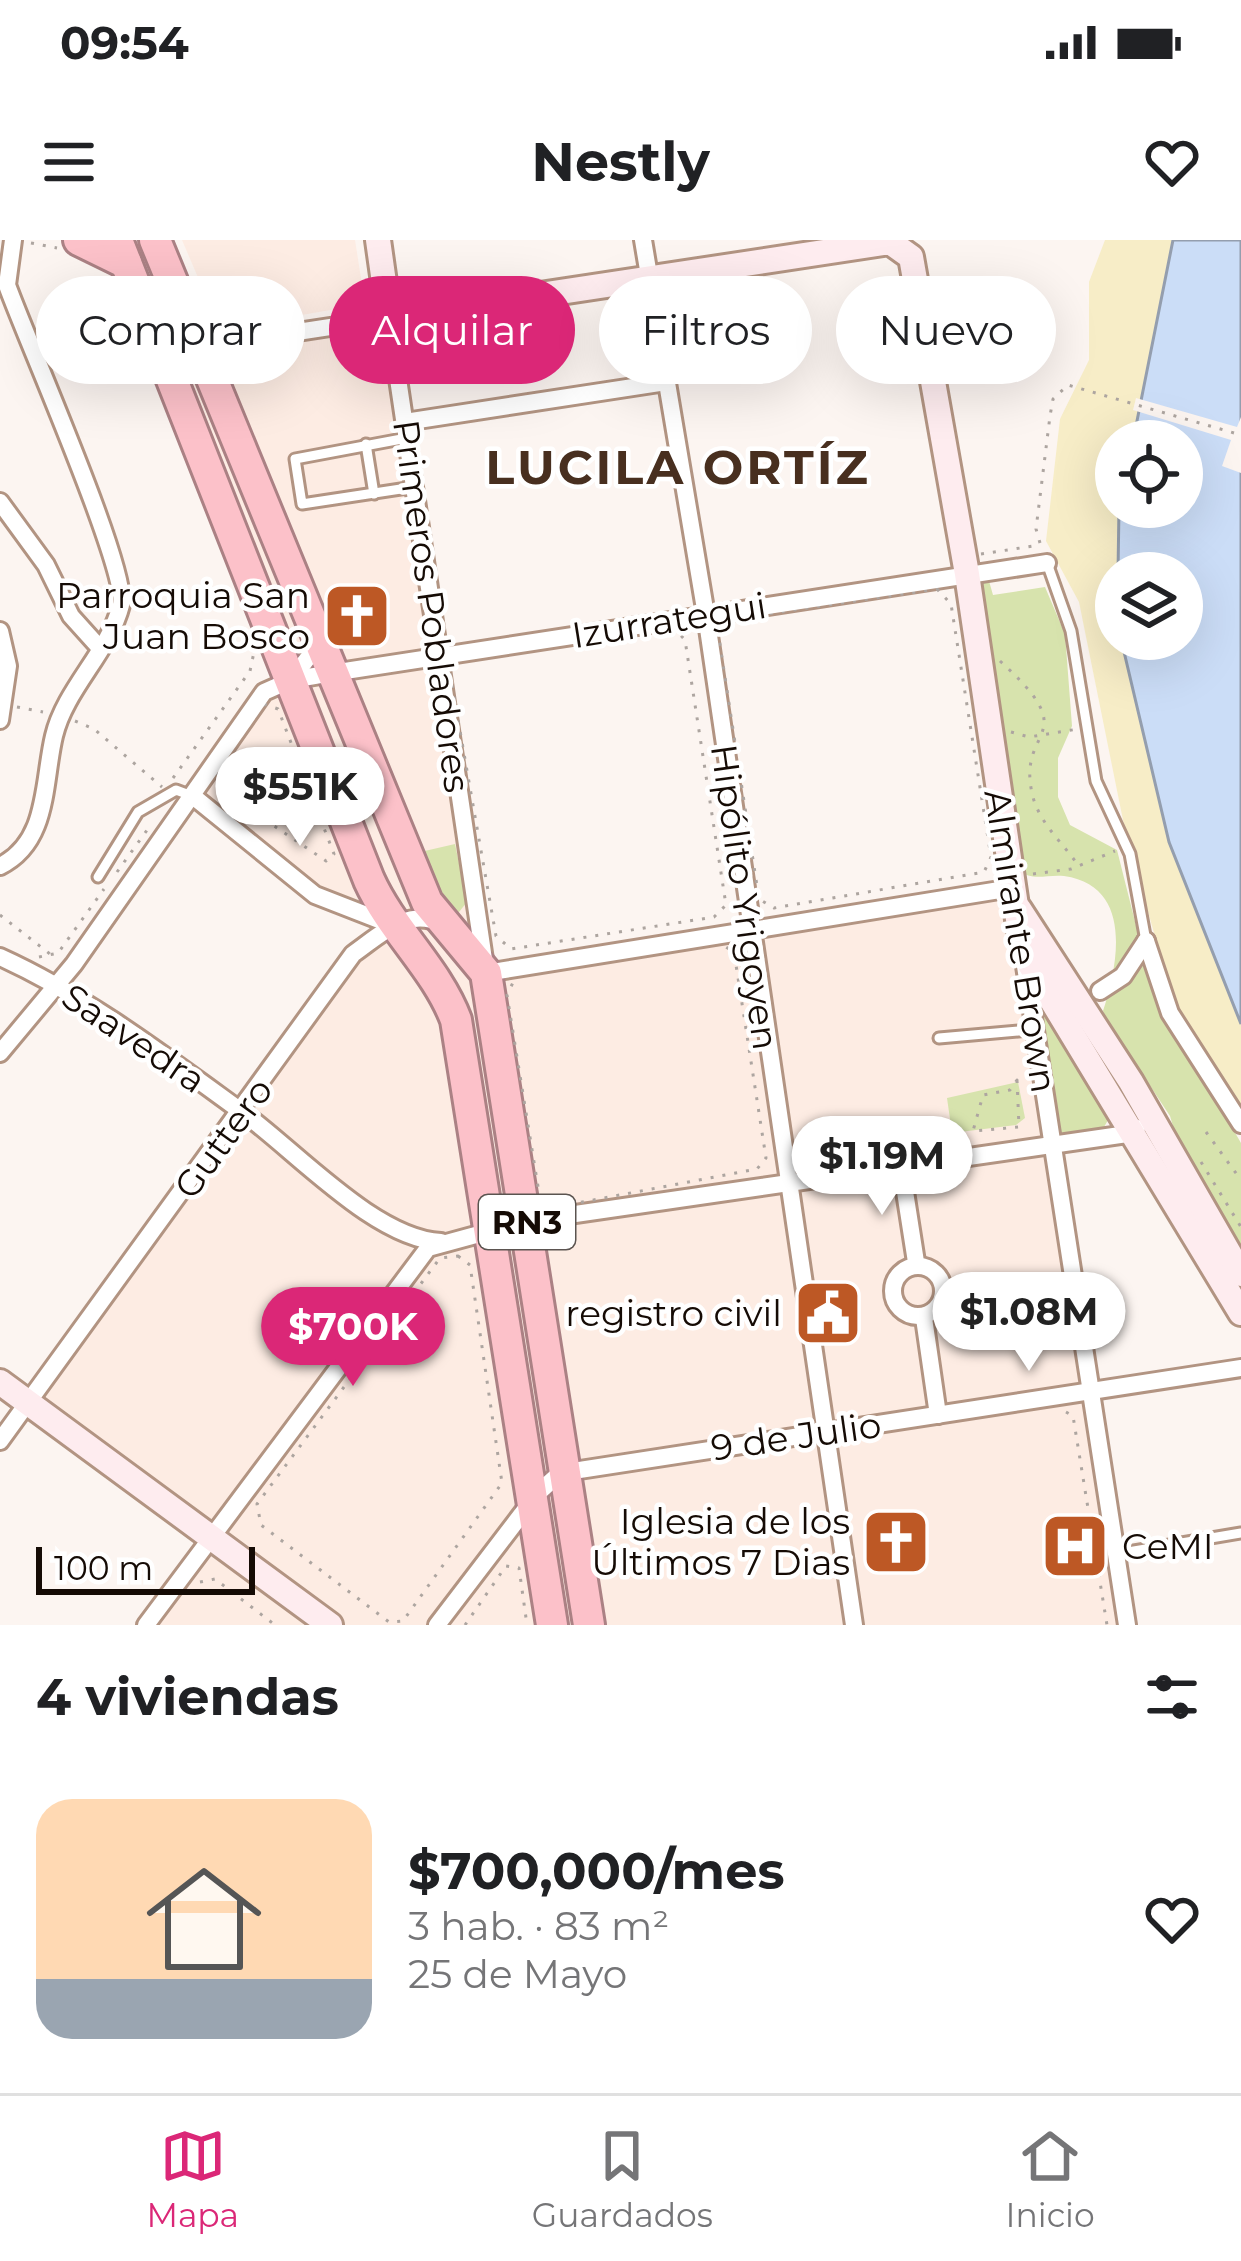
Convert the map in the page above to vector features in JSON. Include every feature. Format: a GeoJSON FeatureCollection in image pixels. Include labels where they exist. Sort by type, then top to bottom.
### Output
{"type":"FeatureCollection","features":[{"type":"Feature","properties":{"kind":"highway"},"geometry":{"type":"LineString","coordinates":[[155,240],[170,276]]}},
{"type":"Feature","properties":{"kind":"highway"},"geometry":{"type":"LineString","coordinates":[[75,246],[122,252]]}},
{"type":"Feature","properties":{"kind":"highway","name":"RN3"},"geometry":{"type":"LineString","coordinates":[[171,384],[291,680],[347,855],[393,926],[447,995],[456,1020],[552,1625]]}},
{"type":"Feature","properties":{"kind":"highway"},"geometry":{"type":"LineString","coordinates":[[214,384],[398,836],[444,926],[502,974]]}},
{"type":"Feature","properties":{"kind":"highway"},"geometry":{"type":"LineString","coordinates":[[347,855],[376,860],[388,854],[398,836]]}},
{"type":"Feature","properties":{"kind":"highway","name":"RN3"},"geometry":{"type":"LineString","coordinates":[[502,974],[527,1221],[589,1625]]}},
{"type":"Feature","properties":{"kind":"street","name":"Primeros Pobladores"},"geometry":{"type":"LineString","coordinates":[[377,240],[383,276]]}},
{"type":"Feature","properties":{"kind":"street","name":"Hipólito Yrigoyen"},"geometry":{"type":"LineString","coordinates":[[643,240],[648,276]]}},
{"type":"Feature","properties":{"kind":"street"},"geometry":{"type":"LineString","coordinates":[[674,276],[890,242],[909,248]]}},
{"type":"Feature","properties":{"kind":"street","name":"Almirante Brown"},"geometry":{"type":"LineString","coordinates":[[909,248],[967,574],[1127,1625]]}},
{"type":"Feature","properties":{"kind":"street"},"geometry":{"type":"LineString","coordinates":[[0,866],[18,855],[34,833],[55,732],[119,611],[122,588],[7,285],[12,253]]}},
{"type":"Feature","properties":{"kind":"street","name":"Primeros Pobladores"},"geometry":{"type":"LineString","coordinates":[[399,384],[439,655],[502,974]]}},
{"type":"Feature","properties":{"kind":"street"},"geometry":{"type":"LineString","coordinates":[[406,430],[655,384]]}},
{"type":"Feature","properties":{"kind":"street","name":"Hipólito Yrigoyen"},"geometry":{"type":"LineString","coordinates":[[666,384],[706,615],[854,1625]]}},
{"type":"Feature","properties":{"kind":"street"},"geometry":{"type":"LineString","coordinates":[[0,502],[46,565],[71,616],[98,646]]}},
{"type":"Feature","properties":{"kind":"street","name":"Izurrategui"},"geometry":{"type":"LineString","coordinates":[[291,680],[1046,562]]}},
{"type":"Feature","properties":{"kind":"street"},"geometry":{"type":"LineString","coordinates":[[0,1053],[194,797],[264,692],[291,680],[314,650],[314,626]]}},
{"type":"Feature","properties":{"kind":"street"},"geometry":{"type":"LineString","coordinates":[[0,632],[8,666],[4,712]]}},
{"type":"Feature","properties":{"kind":"street"},"geometry":{"type":"LineString","coordinates":[[194,797],[315,895],[393,926],[422,918],[444,926]]}},
{"type":"Feature","properties":{"kind":"street"},"geometry":{"type":"LineString","coordinates":[[502,974],[1016,886],[1241,1274]]}},
{"type":"Feature","properties":{"kind":"street","name":"Guttero"},"geometry":{"type":"LineString","coordinates":[[0,1441],[243,1113],[353,955],[393,926]]}},
{"type":"Feature","properties":{"kind":"street"},"geometry":{"type":"LineString","coordinates":[[1100,991],[1123,976],[1146,941]]}},
{"type":"Feature","properties":{"kind":"street"},"geometry":{"type":"LineString","coordinates":[[1146,941],[1170,1012],[1241,1124]]}},
{"type":"Feature","properties":{"kind":"street"},"geometry":{"type":"LineString","coordinates":[[1023,953],[1241,1313]]}},
{"type":"Feature","properties":{"kind":"street","name":"Saavedra"},"geometry":{"type":"LineString","coordinates":[[0,957],[54,983],[243,1113],[398,1233],[442,1242]]}},
{"type":"Feature","properties":{"kind":"street"},"geometry":{"type":"LineString","coordinates":[[1131,1082],[1139,1114],[1134,1133]]}},
{"type":"Feature","properties":{"kind":"street"},"geometry":{"type":"LineString","coordinates":[[146,1625],[411,1266],[442,1242],[527,1221],[1134,1133]]}},
{"type":"Feature","properties":{"kind":"street"},"geometry":{"type":"LineString","coordinates":[[901,1166],[916,1262]]}},
{"type":"Feature","properties":{"kind":"street"},"geometry":{"type":"LineString","coordinates":[[916,1262],[932,1268],[941,1281],[937,1311],[924,1318],[905,1314],[895,1295],[899,1274],[916,1262]]}},
{"type":"Feature","properties":{"kind":"street"},"geometry":{"type":"LineString","coordinates":[[924,1318],[938,1415]]}},
{"type":"Feature","properties":{"kind":"street","name":"9 de Julio"},"geometry":{"type":"LineString","coordinates":[[566,1472],[1241,1368]]}},
{"type":"Feature","properties":{"kind":"street"},"geometry":{"type":"LineString","coordinates":[[0,1382],[329,1625]]}},
{"type":"Feature","properties":{"kind":"street"},"geometry":{"type":"LineString","coordinates":[[437,1625],[531,1502],[566,1472]]}},
{"type":"Feature","properties":{"kind":"lane"},"geometry":{"type":"LineString","coordinates":[[406,430],[296,459],[302,504],[414,487]]}},
{"type":"Feature","properties":{"kind":"lane"},"geometry":{"type":"LineString","coordinates":[[366,444],[374,494]]}},
{"type":"Feature","properties":{"kind":"lane"},"geometry":{"type":"LineString","coordinates":[[1046,562],[1071,631],[1084,728],[1103,800],[1130,854],[1146,941]]}},
{"type":"Feature","properties":{"kind":"lane"},"geometry":{"type":"LineString","coordinates":[[98,877],[138,812],[176,790],[194,797]]}},
{"type":"Feature","properties":{"kind":"lane"},"geometry":{"type":"LineString","coordinates":[[940,1038],[1033,1030]]}},
{"type":"Feature","properties":{"kind":"lane"},"geometry":{"type":"LineString","coordinates":[[1116,1554],[1241,1533]]}},
{"type":"Feature","properties":{"kind":"path"},"geometry":{"type":"LineString","coordinates":[[12,253],[27,242],[75,246]]}},
{"type":"Feature","properties":{"kind":"path"},"geometry":{"type":"LineString","coordinates":[[1046,562],[1036,529],[1049,416],[1053,399],[1068,385],[1241,435]]}},
{"type":"Feature","properties":{"kind":"path"},"geometry":{"type":"LineString","coordinates":[[937,589],[952,604],[991,857],[984,872],[774,908],[760,898],[719,638],[725,620],[937,589]]}},
{"type":"Feature","properties":{"kind":"path"},"geometry":{"type":"LineString","coordinates":[[674,627],[685,640],[725,905],[714,917],[512,949],[496,936],[449,668],[455,659],[674,627]]}},
{"type":"Feature","properties":{"kind":"path"},"geometry":{"type":"LineString","coordinates":[[69,718],[94,729],[106,739],[102,742],[166,790],[250,671],[254,645]]}},
{"type":"Feature","properties":{"kind":"path"},"geometry":{"type":"LineString","coordinates":[[995,653],[1036,695],[1045,735],[1034,761],[1032,793],[1047,826],[1078,865]]}},
{"type":"Feature","properties":{"kind":"path"},"geometry":{"type":"LineString","coordinates":[[264,704],[278,709],[347,855],[326,861],[218,788],[217,771],[264,704]]}},
{"type":"Feature","properties":{"kind":"path"},"geometry":{"type":"LineString","coordinates":[[4,712],[55,714]]}},
{"type":"Feature","properties":{"kind":"path"},"geometry":{"type":"LineString","coordinates":[[1004,725],[1019,735],[1084,728]]}},
{"type":"Feature","properties":{"kind":"path"},"geometry":{"type":"LineString","coordinates":[[116,872],[152,823]]}},
{"type":"Feature","properties":{"kind":"path"},"geometry":{"type":"LineString","coordinates":[[1016,886],[1035,874],[1120,850]]}},
{"type":"Feature","properties":{"kind":"path"},"geometry":{"type":"LineString","coordinates":[[51,956],[104,889]]}},
{"type":"Feature","properties":{"kind":"path"},"geometry":{"type":"LineString","coordinates":[[0,915],[51,956]]}},
{"type":"Feature","properties":{"kind":"path"},"geometry":{"type":"LineString","coordinates":[[716,941],[734,952],[766,1157],[757,1169],[551,1208],[540,1199],[502,974],[716,941]]}},
{"type":"Feature","properties":{"kind":"path"},"geometry":{"type":"LineString","coordinates":[[30,956],[51,956]]}},
{"type":"Feature","properties":{"kind":"path"},"geometry":{"type":"LineString","coordinates":[[1017,1080],[1022,1124],[973,1131],[983,1095],[1010,1090],[1017,1080]]}},
{"type":"Feature","properties":{"kind":"path"},"geometry":{"type":"LineString","coordinates":[[1206,1132],[1241,1180]]}},
{"type":"Feature","properties":{"kind":"path"},"geometry":{"type":"LineString","coordinates":[[1198,1157],[1241,1227]]}},
{"type":"Feature","properties":{"kind":"path"},"geometry":{"type":"LineString","coordinates":[[458,1256],[470,1265],[502,1483],[403,1621],[389,1622],[261,1525],[257,1504],[440,1258],[458,1256]]}},
{"type":"Feature","properties":{"kind":"path"},"geometry":{"type":"LineString","coordinates":[[1064,1412],[1073,1416],[1106,1625]]}},
{"type":"Feature","properties":{"kind":"path"},"geometry":{"type":"LineString","coordinates":[[464,1625],[506,1566],[519,1568],[527,1625]]}},
{"type":"Feature","properties":{"kind":"path"},"geometry":{"type":"LineString","coordinates":[[190,1584],[215,1579],[275,1625]]}},
{"type":"Feature","properties":{"kind":"shaded area"},"geometry":{"type":"Polygon","coordinates":[[[182,240],[355,240],[361,276],[329,276],[329,310],[305,314],[305,276],[197,276],[182,240]]]}},
{"type":"Feature","properties":{"kind":"shaded area"},"geometry":{"type":"Polygon","coordinates":[[[329,329],[329,384],[399,384],[486,973],[1012,888],[1127,1625],[146,1625],[211,1536],[28,1403],[353,954],[392,926],[345,908],[194,797],[264,692],[291,679],[178,384],[305,384],[305,333],[329,329]]]}},
{"type":"Feature","properties":{"kind":"green space"},"geometry":{"type":"Polygon","coordinates":[[[989,581],[993,595],[1045,587],[1065,634],[1072,726],[1058,758],[1058,797],[1070,825],[1117,850],[1152,989],[1241,1143],[1241,1246],[1176,1136],[1170,1116],[1106,1019],[1103,1011],[1116,951],[1111,911],[1102,895],[1064,876],[1034,877],[1019,870],[976,583],[989,581]]]}},
{"type":"Feature","properties":{"kind":"green space"},"geometry":{"type":"Polygon","coordinates":[[[455,844],[467,902],[459,912],[449,913],[416,853],[455,844]]]}},
{"type":"Feature","properties":{"kind":"green space"},"geometry":{"type":"Polygon","coordinates":[[[1039,996],[1111,1115],[1104,1127],[1059,1134],[1039,996]]]}},
{"type":"Feature","properties":{"kind":"green space"},"geometry":{"type":"Polygon","coordinates":[[[1018,1082],[1025,1118],[1016,1125],[952,1133],[947,1098],[1018,1082]]]}},
{"type":"Feature","properties":{"kind":"sand"},"geometry":{"type":"Polygon","coordinates":[[[1105,240],[1228,240],[1164,420],[1095,420],[1095,528],[1147,528],[1146,552],[1095,552],[1095,660],[1164,660],[1241,908],[1241,1111],[1173,999],[1126,835],[1079,602],[1046,541],[1060,419],[1089,360],[1089,282],[1105,240]]]}},
{"type":"Feature","properties":{"kind":"water"},"geometry":{"type":"Polygon","coordinates":[[[1173,240],[1241,240],[1241,1024],[1169,842],[1126,660],[1203,660],[1203,552],[1118,552],[1119,528],[1203,528],[1203,420],[1137,420],[1173,240]]]}},
{"type":"Feature","properties":{"kind":"pier"},"geometry":{"type":"Polygon","coordinates":[[[1136,398],[1237,427],[1241,417],[1241,473],[1222,466],[1231,440],[1203,431],[1203,420],[1166,420],[1133,410],[1136,398]]]}},
{"type":"Feature","properties":{"kind":"place","name":"Parroquia San Juan Bosco"},"geometry":{"type":"Point","coordinates":[357,616]}},
{"type":"Feature","properties":{"kind":"place","name":"registro civil"},"geometry":{"type":"Point","coordinates":[828,1313]}},
{"type":"Feature","properties":{"kind":"place","name":"Iglesia de los Últimos 7 Dias"},"geometry":{"type":"Point","coordinates":[896,1542]}},
{"type":"Feature","properties":{"kind":"place","name":"CeMI"},"geometry":{"type":"Point","coordinates":[1075,1546]}},
{"type":"Feature","properties":{"kind":"district","name":"LUCILA ORTÍZ"},"geometry":{"type":"Point","coordinates":[678,467]}}]}
